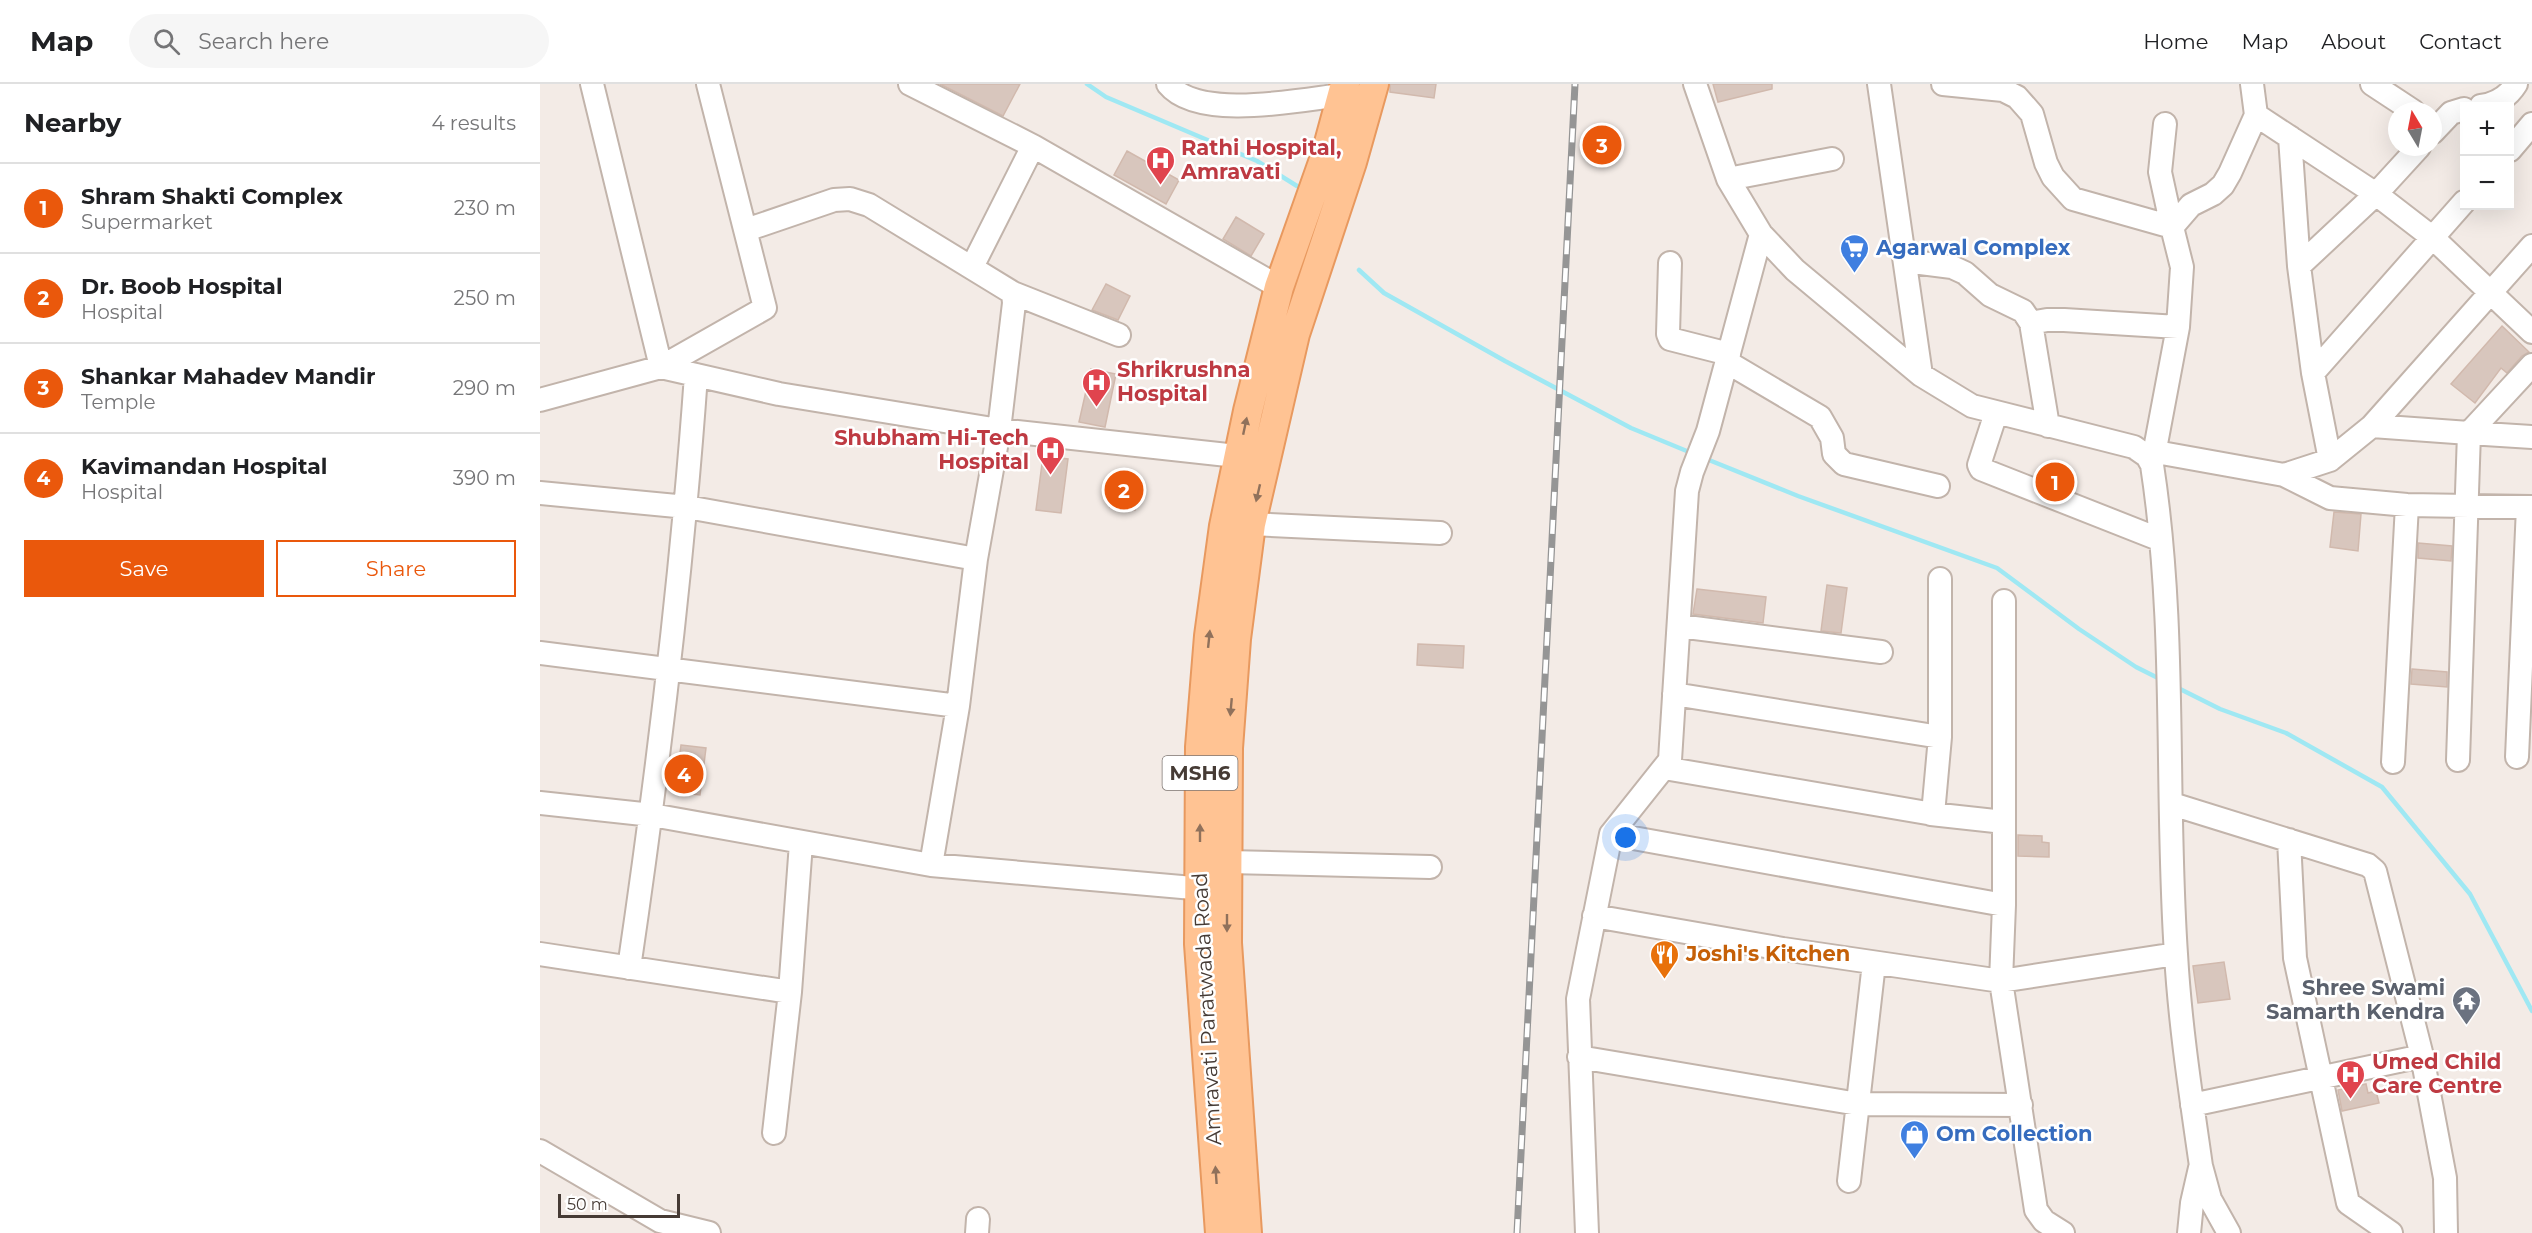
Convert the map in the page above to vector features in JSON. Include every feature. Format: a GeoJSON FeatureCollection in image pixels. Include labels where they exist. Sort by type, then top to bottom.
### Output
{"type":"FeatureCollection","features":[{"type":"Feature","properties":{"kind":"main road","name":"MSH6"},"geometry":{"type":"LineString","coordinates":[[1247,1233],[1227,943],[1227,890],[1228,748],[1236,639],[1251,524],[1252,458],[1352,162],[1374,84]]}},
{"type":"Feature","properties":{"kind":"main road","name":"Amravati Paratwada Road"},"geometry":{"type":"LineString","coordinates":[[1220,1233],[1199,944],[1200,747],[1209,636],[1224,526],[1252,458],[1284,300],[1348,140],[1350,88]]}},
{"type":"Feature","properties":{"kind":"main road","name":"MSH6"},"geometry":{"type":"LineString","coordinates":[[1284,300],[1295,334]]}},
{"type":"Feature","properties":{"kind":"street"},"geometry":{"type":"LineString","coordinates":[[592,84],[661,367]]}},
{"type":"Feature","properties":{"kind":"street"},"geometry":{"type":"LineString","coordinates":[[540,400],[661,367],[765,308],[708,84]]}},
{"type":"Feature","properties":{"kind":"street"},"geometry":{"type":"LineString","coordinates":[[910,84],[1033,146],[1284,300]]}},
{"type":"Feature","properties":{"kind":"street"},"geometry":{"type":"LineString","coordinates":[[1168,84],[1178,94],[1216,105],[1243,106],[1350,88]]}},
{"type":"Feature","properties":{"kind":"street"},"geometry":{"type":"LineString","coordinates":[[1695,84],[1728,179],[1761,234],[1795,270],[1922,375],[1972,406],[2134,447],[2154,458],[2284,475],[2330,498],[2407,505],[2530,507],[2517,757]]}},
{"type":"Feature","properties":{"kind":"street"},"geometry":{"type":"LineString","coordinates":[[1879,84],[1922,375]]}},
{"type":"Feature","properties":{"kind":"street"},"geometry":{"type":"LineString","coordinates":[[1943,84],[2004,87],[2017,97],[2032,114],[2046,163],[2061,187],[2073,199],[2172,227]]}},
{"type":"Feature","properties":{"kind":"street"},"geometry":{"type":"LineString","coordinates":[[2172,227],[2191,205],[2213,194],[2223,185],[2256,115],[2252,84]]}},
{"type":"Feature","properties":{"kind":"street"},"geometry":{"type":"LineString","coordinates":[[2372,84],[2399,102]]}},
{"type":"Feature","properties":{"kind":"street"},"geometry":{"type":"LineString","coordinates":[[2494,102],[2503,88]]}},
{"type":"Feature","properties":{"kind":"street"},"geometry":{"type":"LineString","coordinates":[[2442,121],[2451,113],[2460,110]]}},
{"type":"Feature","properties":{"kind":"street"},"geometry":{"type":"LineString","coordinates":[[2256,115],[2376,194],[2433,238],[2532,332]]}},
{"type":"Feature","properties":{"kind":"street"},"geometry":{"type":"LineString","coordinates":[[2165,124],[2160,172],[2182,267],[2178,327],[2154,458],[2166,615],[2176,954],[2201,1166],[2210,1199],[2229,1233]]}},
{"type":"Feature","properties":{"kind":"street"},"geometry":{"type":"LineString","coordinates":[[2514,145],[2532,124]]}},
{"type":"Feature","properties":{"kind":"street"},"geometry":{"type":"LineString","coordinates":[[2290,136],[2299,266],[2313,373],[2330,460]]}},
{"type":"Feature","properties":{"kind":"street"},"geometry":{"type":"LineString","coordinates":[[972,267],[1033,146]]}},
{"type":"Feature","properties":{"kind":"street"},"geometry":{"type":"LineString","coordinates":[[2299,266],[2376,194],[2411,156]]}},
{"type":"Feature","properties":{"kind":"street"},"geometry":{"type":"LineString","coordinates":[[1728,179],[1832,159]]}},
{"type":"Feature","properties":{"kind":"street"},"geometry":{"type":"LineString","coordinates":[[746,230],[834,200],[850,199],[869,205],[1013,293],[1119,335]]}},
{"type":"Feature","properties":{"kind":"street"},"geometry":{"type":"LineString","coordinates":[[2313,373],[2460,207]]}},
{"type":"Feature","properties":{"kind":"street"},"geometry":{"type":"LineString","coordinates":[[1587,1233],[1578,999],[1611,834],[1670,760],[1687,491],[1708,431],[1761,234]]}},
{"type":"Feature","properties":{"kind":"street"},"geometry":{"type":"LineString","coordinates":[[2284,475],[2330,460],[2372,426],[2532,246]]}},
{"type":"Feature","properties":{"kind":"street"},"geometry":{"type":"LineString","coordinates":[[1905,261],[1952,267],[1965,273],[1990,295],[2023,311],[2031,323],[2048,426]]}},
{"type":"Feature","properties":{"kind":"street"},"geometry":{"type":"LineString","coordinates":[[1670,263],[1668,334],[1670,339],[1728,358],[1820,417],[1826,425],[1834,454],[1844,464],[1938,486]]}},
{"type":"Feature","properties":{"kind":"street"},"geometry":{"type":"LineString","coordinates":[[931,865],[958,706],[976,559],[999,430],[1014,303],[1013,293]]}},
{"type":"Feature","properties":{"kind":"street"},"geometry":{"type":"LineString","coordinates":[[2031,323],[2064,320],[2178,327]]}},
{"type":"Feature","properties":{"kind":"street"},"geometry":{"type":"LineString","coordinates":[[2458,760],[2469,433],[2532,365]]}},
{"type":"Feature","properties":{"kind":"street"},"geometry":{"type":"LineString","coordinates":[[661,367],[779,394],[999,430],[1252,458]]}},
{"type":"Feature","properties":{"kind":"street"},"geometry":{"type":"LineString","coordinates":[[629,968],[652,815],[670,670],[687,507],[696,375]]}},
{"type":"Feature","properties":{"kind":"street"},"geometry":{"type":"LineString","coordinates":[[1996,412],[1979,465],[1981,469],[2161,540]]}},
{"type":"Feature","properties":{"kind":"street"},"geometry":{"type":"LineString","coordinates":[[2372,426],[2532,436]]}},
{"type":"Feature","properties":{"kind":"street"},"geometry":{"type":"LineString","coordinates":[[540,494],[687,507],[976,559]]}},
{"type":"Feature","properties":{"kind":"street"},"geometry":{"type":"LineString","coordinates":[[2393,762],[2407,505]]}},
{"type":"Feature","properties":{"kind":"street"},"geometry":{"type":"LineString","coordinates":[[1251,524],[1440,533]]}},
{"type":"Feature","properties":{"kind":"street"},"geometry":{"type":"LineString","coordinates":[[1931,814],[1935,812],[1940,737],[1940,579]]}},
{"type":"Feature","properties":{"kind":"street"},"geometry":{"type":"LineString","coordinates":[[2004,600],[2004,905],[2001,981],[2036,1210],[2044,1221],[2063,1233]]}},
{"type":"Feature","properties":{"kind":"street"},"geometry":{"type":"LineString","coordinates":[[1679,626],[1881,652]]}},
{"type":"Feature","properties":{"kind":"street"},"geometry":{"type":"LineString","coordinates":[[540,653],[958,706]]}},
{"type":"Feature","properties":{"kind":"street"},"geometry":{"type":"LineString","coordinates":[[1674,694],[1940,737]]}},
{"type":"Feature","properties":{"kind":"street"},"geometry":{"type":"LineString","coordinates":[[1664,768],[1931,814],[2004,822]]}},
{"type":"Feature","properties":{"kind":"street"},"geometry":{"type":"LineString","coordinates":[[540,803],[652,815],[931,865],[1200,890],[1227,890]]}},
{"type":"Feature","properties":{"kind":"street"},"geometry":{"type":"LineString","coordinates":[[2172,804],[2368,865],[2376,871],[2422,1056],[2445,1178],[2446,1233]]}},
{"type":"Feature","properties":{"kind":"street"},"geometry":{"type":"LineString","coordinates":[[1611,834],[2004,905]]}},
{"type":"Feature","properties":{"kind":"street"},"geometry":{"type":"LineString","coordinates":[[2289,840],[2295,958],[2348,1203],[2391,1233]]}},
{"type":"Feature","properties":{"kind":"street"},"geometry":{"type":"LineString","coordinates":[[774,1132],[790,992],[801,843]]}},
{"type":"Feature","properties":{"kind":"street"},"geometry":{"type":"LineString","coordinates":[[1228,862],[1430,867]]}},
{"type":"Feature","properties":{"kind":"street"},"geometry":{"type":"LineString","coordinates":[[1594,916],[1783,949],[2001,981],[2176,954]]}},
{"type":"Feature","properties":{"kind":"street"},"geometry":{"type":"LineString","coordinates":[[540,954],[790,992]]}},
{"type":"Feature","properties":{"kind":"street"},"geometry":{"type":"LineString","coordinates":[[1849,1181],[1874,963]]}},
{"type":"Feature","properties":{"kind":"street"},"geometry":{"type":"LineString","coordinates":[[2192,1105],[2422,1056]]}},
{"type":"Feature","properties":{"kind":"street"},"geometry":{"type":"LineString","coordinates":[[1579,1057],[1858,1104],[2021,1105]]}},
{"type":"Feature","properties":{"kind":"street"},"geometry":{"type":"LineString","coordinates":[[540,1151],[660,1221],[709,1233]]}},
{"type":"Feature","properties":{"kind":"street"},"geometry":{"type":"LineString","coordinates":[[540,1166],[658,1233]]}},
{"type":"Feature","properties":{"kind":"street"},"geometry":{"type":"LineString","coordinates":[[2189,1233],[2192,1203],[2201,1166]]}},
{"type":"Feature","properties":{"kind":"building"},"geometry":{"type":"Polygon","coordinates":[[[940,84],[1020,84],[1003,116],[940,84]]]}},
{"type":"Feature","properties":{"kind":"building"},"geometry":{"type":"Polygon","coordinates":[[[1390,84],[1436,84],[1434,98],[1390,92],[1390,84]]]}},
{"type":"Feature","properties":{"kind":"building"},"geometry":{"type":"Polygon","coordinates":[[[1713,84],[1772,84],[1772,89],[1718,102],[1713,84]]]}},
{"type":"Feature","properties":{"kind":"building"},"geometry":{"type":"Polygon","coordinates":[[[1127,151],[1179,180],[1166,204],[1114,175],[1127,151]]]}},
{"type":"Feature","properties":{"kind":"building"},"geometry":{"type":"Polygon","coordinates":[[[1236,217],[1264,234],[1251,256],[1223,239],[1236,217]]]}},
{"type":"Feature","properties":{"kind":"building"},"geometry":{"type":"Polygon","coordinates":[[[1106,284],[1130,296],[1118,320],[1092,310],[1106,284]]]}},
{"type":"Feature","properties":{"kind":"building"},"geometry":{"type":"Polygon","coordinates":[[[2502,326],[2529,352],[2522,356],[2507,373],[2501,368],[2475,403],[2451,384],[2502,326]]]}},
{"type":"Feature","properties":{"kind":"building"},"geometry":{"type":"Polygon","coordinates":[[[1091,369],[1116,374],[1105,427],[1079,422],[1091,369]]]}},
{"type":"Feature","properties":{"kind":"building"},"geometry":{"type":"Polygon","coordinates":[[[1043,456],[1068,459],[1061,513],[1036,510],[1043,456]]]}},
{"type":"Feature","properties":{"kind":"building"},"geometry":{"type":"Polygon","coordinates":[[[1114,471],[1138,474],[1135,510],[1110,507],[1114,471]]]}},
{"type":"Feature","properties":{"kind":"building"},"geometry":{"type":"Polygon","coordinates":[[[2334,512],[2361,514],[2358,551],[2330,547],[2334,512]]]}},
{"type":"Feature","properties":{"kind":"building"},"geometry":{"type":"Polygon","coordinates":[[[2418,543],[2452,546],[2451,561],[2418,558],[2418,543]]]}},
{"type":"Feature","properties":{"kind":"building"},"geometry":{"type":"Polygon","coordinates":[[[1827,585],[1847,588],[1841,633],[1821,631],[1827,585]]]}},
{"type":"Feature","properties":{"kind":"building"},"geometry":{"type":"Polygon","coordinates":[[[1697,589],[1766,597],[1763,623],[1693,614],[1697,589]]]}},
{"type":"Feature","properties":{"kind":"building"},"geometry":{"type":"Polygon","coordinates":[[[1418,644],[1464,646],[1463,668],[1417,665],[1418,644]]]}},
{"type":"Feature","properties":{"kind":"building"},"geometry":{"type":"Polygon","coordinates":[[[2412,669],[2447,672],[2447,687],[2411,684],[2412,669]]]}},
{"type":"Feature","properties":{"kind":"building"},"geometry":{"type":"Polygon","coordinates":[[[681,745],[706,748],[700,795],[675,792],[681,745]]]}},
{"type":"Feature","properties":{"kind":"building"},"geometry":{"type":"Polygon","coordinates":[[[2018,835],[2042,836],[2042,842],[2049,843],[2049,857],[2018,856],[2018,835]]]}},
{"type":"Feature","properties":{"kind":"building"},"geometry":{"type":"Polygon","coordinates":[[[2224,962],[2230,999],[2198,1003],[2193,966],[2224,962]]]}},
{"type":"Feature","properties":{"kind":"building"},"geometry":{"type":"Polygon","coordinates":[[[2366,1084],[2368,1093],[2376,1091],[2379,1103],[2342,1111],[2338,1090],[2366,1084]]]}},
{"type":"Feature","properties":{"kind":"waterway"},"geometry":{"type":"LineString","coordinates":[[1087,84],[1106,97],[1257,161],[1297,186]]}},
{"type":"Feature","properties":{"kind":"waterway"},"geometry":{"type":"LineString","coordinates":[[1359,270],[1384,293],[1505,361],[1631,428],[1694,454]]}},
{"type":"Feature","properties":{"kind":"waterway"},"geometry":{"type":"LineString","coordinates":[[1704,458],[1798,496],[1997,568],[2079,629],[2136,667],[2160,679]]}},
{"type":"Feature","properties":{"kind":"waterway"},"geometry":{"type":"LineString","coordinates":[[2176,687],[2220,709],[2286,733],[2382,787],[2470,894],[2532,1011]]}},
{"type":"Feature","properties":{"kind":"railway"},"geometry":{"type":"LineString","coordinates":[[1517,1233],[1575,84]]}},
{"type":"Feature","properties":{"kind":"place","name":"Shankar Mahadev Mandir"},"geometry":{"type":"Point","coordinates":[1602,145]}},
{"type":"Feature","properties":{"kind":"place","name":"Rathi Hospital, Amravati"},"geometry":{"type":"Point","coordinates":[1160,186]}},
{"type":"Feature","properties":{"kind":"place","name":"Agarwal Complex"},"geometry":{"type":"Point","coordinates":[1855,274]}},
{"type":"Feature","properties":{"kind":"place","name":"Shrikrushna Hospital"},"geometry":{"type":"Point","coordinates":[1096,408]}},
{"type":"Feature","properties":{"kind":"place","name":"Shubham Hi-Tech Hospital"},"geometry":{"type":"Point","coordinates":[1050,476]}},
{"type":"Feature","properties":{"kind":"place","name":"Shram Shakti Complex"},"geometry":{"type":"Point","coordinates":[2055,482]}},
{"type":"Feature","properties":{"kind":"place","name":"Dr. Boob Hospital"},"geometry":{"type":"Point","coordinates":[1124,490]}},
{"type":"Feature","properties":{"kind":"place","name":"Kavimandan Hospital"},"geometry":{"type":"Point","coordinates":[684,774]}},
{"type":"Feature","properties":{"kind":"place","name":"Joshi's Kitchen"},"geometry":{"type":"Point","coordinates":[1665,980]}},
{"type":"Feature","properties":{"kind":"place","name":"Shree Swami Samarth Kendra"},"geometry":{"type":"Point","coordinates":[2466,1026]}},
{"type":"Feature","properties":{"kind":"place","name":"Umed Child Care Centre"},"geometry":{"type":"Point","coordinates":[2351,1100]}},
{"type":"Feature","properties":{"kind":"place","name":"Om Collection"},"geometry":{"type":"Point","coordinates":[1915,1160]}}]}
